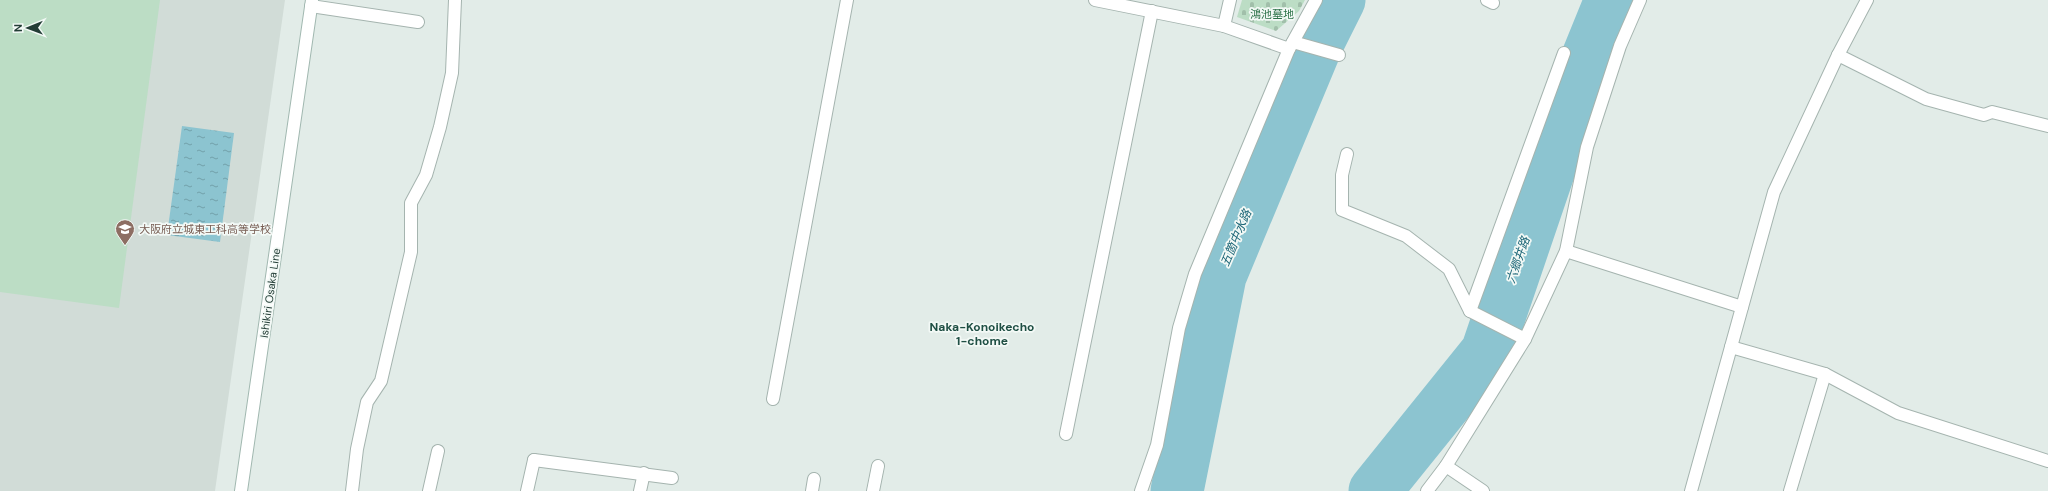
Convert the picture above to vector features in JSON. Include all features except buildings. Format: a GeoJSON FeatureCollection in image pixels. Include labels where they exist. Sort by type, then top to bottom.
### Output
{"type":"FeatureCollection","features":[{"type":"Feature","properties":{"kind":"street"},"geometry":{"type":"LineString","coordinates":[[352,491],[357,448],[367,402],[380,381],[411,252],[411,203],[426,175],[440,126],[452,73],[455,0]]}},
{"type":"Feature","properties":{"kind":"street"},"geometry":{"type":"LineString","coordinates":[[773,399],[847,0]]}},
{"type":"Feature","properties":{"kind":"street"},"geometry":{"type":"LineString","coordinates":[[1095,0],[1125,3],[1152,11],[1224,26],[1291,46],[1339,55]]}},
{"type":"Feature","properties":{"kind":"street"},"geometry":{"type":"LineString","coordinates":[[1224,26],[1230,0]]}},
{"type":"Feature","properties":{"kind":"street"},"geometry":{"type":"LineString","coordinates":[[1141,491],[1157,445],[1179,328],[1195,274],[1291,46],[1316,0]]}},
{"type":"Feature","properties":{"kind":"street"},"geometry":{"type":"LineString","coordinates":[[1427,491],[1446,466],[1525,339],[1566,251],[1587,147],[1620,46],[1640,0]]}},
{"type":"Feature","properties":{"kind":"street"},"geometry":{"type":"LineString","coordinates":[[1690,491],[1774,192],[1838,55],[1866,0]]}},
{"type":"Feature","properties":{"kind":"street"},"geometry":{"type":"LineString","coordinates":[[311,3],[418,22]]}},
{"type":"Feature","properties":{"kind":"street","name":"Ishikiri Osaka Line"},"geometry":{"type":"LineString","coordinates":[[241,491],[311,3]]}},
{"type":"Feature","properties":{"kind":"street"},"geometry":{"type":"LineString","coordinates":[[1066,434],[1152,11]]}},
{"type":"Feature","properties":{"kind":"street"},"geometry":{"type":"LineString","coordinates":[[1470,311],[1564,53]]}},
{"type":"Feature","properties":{"kind":"street"},"geometry":{"type":"LineString","coordinates":[[1838,55],[1926,99],[1984,115],[1992,112],[2048,126]]}},
{"type":"Feature","properties":{"kind":"street"},"geometry":{"type":"LineString","coordinates":[[1347,154],[1342,175],[1342,210],[1406,236],[1449,269],[1470,311],[1525,339]]}},
{"type":"Feature","properties":{"kind":"street"},"geometry":{"type":"LineString","coordinates":[[1566,251],[1742,307]]}},
{"type":"Feature","properties":{"kind":"street"},"geometry":{"type":"LineString","coordinates":[[1731,347],[1825,374],[1898,414],[2048,461]]}},
{"type":"Feature","properties":{"kind":"street"},"geometry":{"type":"LineString","coordinates":[[1790,491],[1825,374]]}},
{"type":"Feature","properties":{"kind":"street"},"geometry":{"type":"LineString","coordinates":[[429,491],[438,451]]}},
{"type":"Feature","properties":{"kind":"street"},"geometry":{"type":"LineString","coordinates":[[527,491],[534,460],[644,473],[672,478]]}},
{"type":"Feature","properties":{"kind":"street"},"geometry":{"type":"LineString","coordinates":[[873,491],[878,466]]}},
{"type":"Feature","properties":{"kind":"street"},"geometry":{"type":"LineString","coordinates":[[1446,466],[1483,491]]}},
{"type":"Feature","properties":{"kind":"street"},"geometry":{"type":"LineString","coordinates":[[640,491],[644,473]]}},
{"type":"Feature","properties":{"kind":"street"},"geometry":{"type":"LineString","coordinates":[[812,491],[814,479]]}},
{"type":"Feature","properties":{"kind":"shaded area","name":"大阪府立城東工科高等学校"},"geometry":{"type":"Polygon","coordinates":[[[0,0],[285,0],[215,491],[0,491],[0,0]]]}},
{"type":"Feature","properties":{"kind":"green space"},"geometry":{"type":"Polygon","coordinates":[[[0,0],[160,0],[119,308],[0,292],[0,0]]]}},
{"type":"Feature","properties":{"kind":"green space","name":"鴻池墓地"},"geometry":{"type":"Polygon","coordinates":[[[1242,0],[1305,0],[1299,11],[1276,31],[1237,17],[1242,0]]]}},
{"type":"Feature","properties":{"kind":"water"},"geometry":{"type":"Polygon","coordinates":[[[182,126],[234,133],[220,242],[167,235],[182,126]]]}},
{"type":"Feature","properties":{"kind":"waterway","name":"五箇中水路"},"geometry":{"type":"LineString","coordinates":[[1177,491],[1220,276],[1315,48],[1339,0]]}},
{"type":"Feature","properties":{"kind":"waterway","name":"六郷井路"},"geometry":{"type":"LineString","coordinates":[[1375,491],[1487,352],[1585,64],[1611,0]]}},
{"type":"Feature","properties":{"kind":"place","name":"大阪府立城東工科高等学校"},"geometry":{"type":"Point","coordinates":[125,246]}},
{"type":"Feature","properties":{"kind":"district","name":"Naka-Konoikecho 1-chome"},"geometry":{"type":"Point","coordinates":[982,334]}}]}
